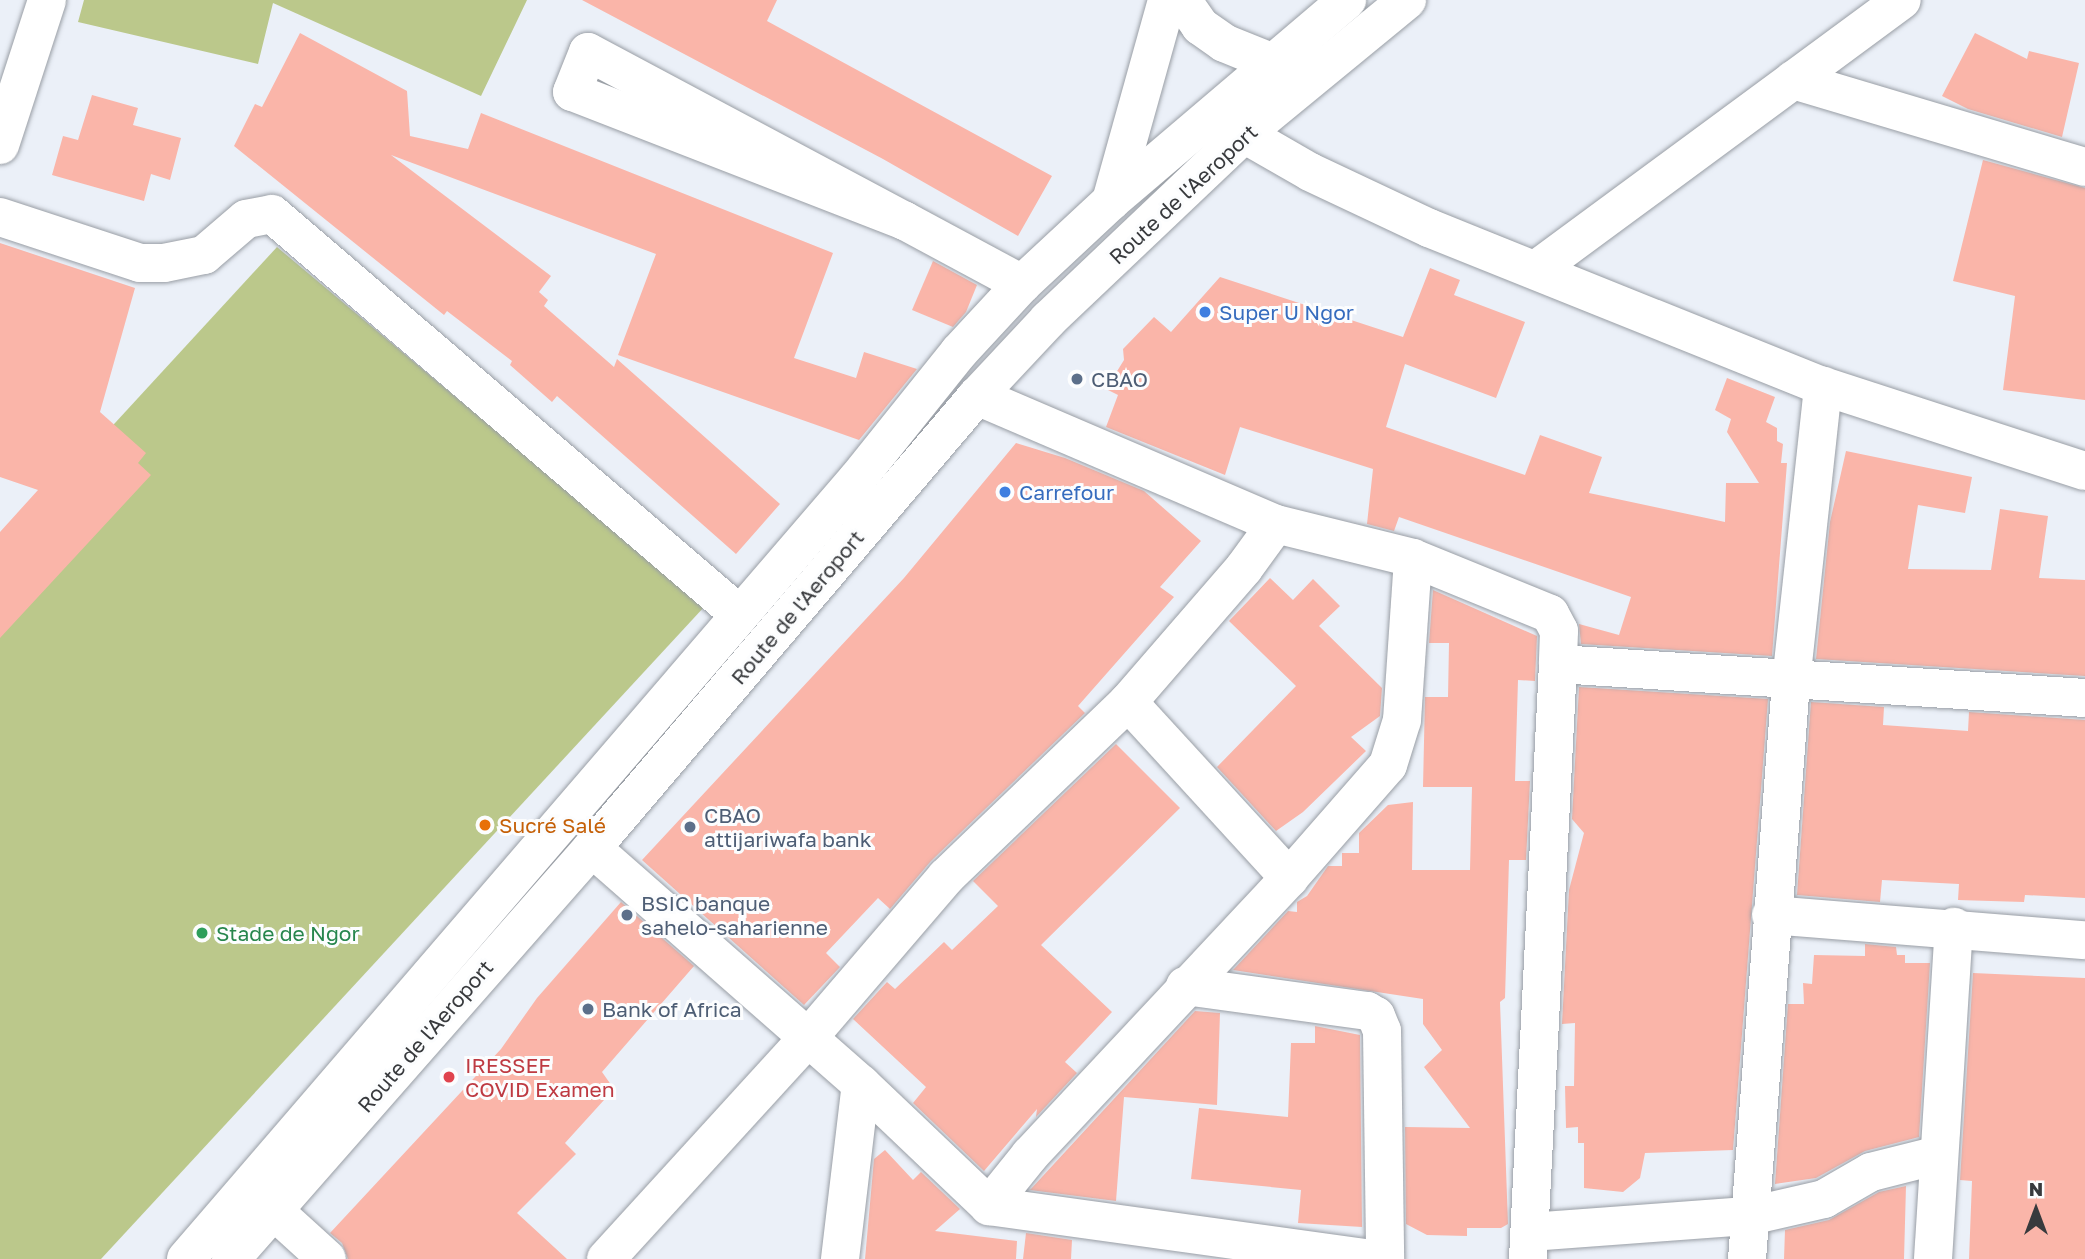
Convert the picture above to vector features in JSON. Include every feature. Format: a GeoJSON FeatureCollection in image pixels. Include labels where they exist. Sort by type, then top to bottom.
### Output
{"type":"FeatureCollection","features":[{"type":"Feature","properties":{"kind":"main road"},"geometry":{"type":"LineString","coordinates":[[0,145],[47,0]]}},
{"type":"Feature","properties":{"kind":"main road"},"geometry":{"type":"LineString","coordinates":[[1111,201],[1167,0]]}},
{"type":"Feature","properties":{"kind":"main road"},"geometry":{"type":"LineString","coordinates":[[1182,0],[1208,32],[1271,62]]}},
{"type":"Feature","properties":{"kind":"main road","name":"Route de l'Aeroport"},"geometry":{"type":"LineString","coordinates":[[186,1259],[740,615],[959,352],[1022,284],[1111,201],[1347,0]]}},
{"type":"Feature","properties":{"kind":"main road","name":"Route de l'Aeroport"},"geometry":{"type":"LineString","coordinates":[[231,1259],[272,1209],[592,848],[977,396],[1048,320],[1244,135],[1407,0]]}},
{"type":"Feature","properties":{"kind":"main road"},"geometry":{"type":"LineString","coordinates":[[1537,269],[1902,0]]}},
{"type":"Feature","properties":{"kind":"main road"},"geometry":{"type":"LineString","coordinates":[[905,221],[572,92],[588,52],[905,221],[1022,284]]}},
{"type":"Feature","properties":{"kind":"main road"},"geometry":{"type":"LineString","coordinates":[[1793,80],[2085,167]]}},
{"type":"Feature","properties":{"kind":"main road"},"geometry":{"type":"LineString","coordinates":[[1244,135],[1310,172],[1429,228],[1537,269],[1823,386],[2085,471]]}},
{"type":"Feature","properties":{"kind":"main road"},"geometry":{"type":"LineString","coordinates":[[0,217],[140,263],[164,263],[204,255],[246,219],[272,214],[740,615]]}},
{"type":"Feature","properties":{"kind":"main road"},"geometry":{"type":"LineString","coordinates":[[1747,1259],[1771,915],[1791,682],[1823,386]]}},
{"type":"Feature","properties":{"kind":"main road"},"geometry":{"type":"LineString","coordinates":[[977,396],[1276,524],[1413,558],[1544,610],[1559,631],[1529,1246],[1750,1216],[1824,1199],[1871,1172],[1938,1155]]}},
{"type":"Feature","properties":{"kind":"main road"},"geometry":{"type":"LineString","coordinates":[[606,1259],[808,1038],[946,877],[1128,702],[1244,568],[1276,524]]}},
{"type":"Feature","properties":{"kind":"main road"},"geometry":{"type":"LineString","coordinates":[[989,1206],[1030,1155],[1361,799],[1394,752],[1402,720],[1413,558]]}},
{"type":"Feature","properties":{"kind":"main road"},"geometry":{"type":"LineString","coordinates":[[1558,664],[1791,682],[2085,698]]}},
{"type":"Feature","properties":{"kind":"main road"},"geometry":{"type":"LineString","coordinates":[[1128,702],[1289,878]]}},
{"type":"Feature","properties":{"kind":"main road"},"geometry":{"type":"LineString","coordinates":[[592,848],[861,1084],[989,1206],[1373,1259]]}},
{"type":"Feature","properties":{"kind":"main road"},"geometry":{"type":"LineString","coordinates":[[1771,915],[2085,940]]}},
{"type":"Feature","properties":{"kind":"main road"},"geometry":{"type":"LineString","coordinates":[[1933,1259],[1954,928]]}},
{"type":"Feature","properties":{"kind":"main road"},"geometry":{"type":"LineString","coordinates":[[1185,986],[1367,1011],[1376,1016],[1382,1031],[1385,1259]]}},
{"type":"Feature","properties":{"kind":"main road"},"geometry":{"type":"LineString","coordinates":[[840,1259],[861,1084]]}},
{"type":"Feature","properties":{"kind":"main road"},"geometry":{"type":"LineString","coordinates":[[272,1209],[327,1259]]}},
{"type":"Feature","properties":{"kind":"green space"},"geometry":{"type":"Polygon","coordinates":[[[84,0],[527,0],[481,96],[273,3],[258,64],[78,22],[84,0]]]}},
{"type":"Feature","properties":{"kind":"green space","name":"Stade de Ngor"},"geometry":{"type":"Polygon","coordinates":[[[277,247],[705,606],[101,1259],[0,1259],[0,548],[277,247]]]}},
{"type":"Feature","properties":{"kind":"building"},"geometry":{"type":"Polygon","coordinates":[[[582,0],[777,0],[767,21],[1052,176],[1018,236],[883,159],[582,0]]]}},
{"type":"Feature","properties":{"kind":"building"},"geometry":{"type":"Polygon","coordinates":[[[300,33],[407,91],[410,136],[468,149],[481,113],[833,253],[794,358],[856,378],[864,352],[917,369],[859,440],[618,355],[656,254],[391,155],[551,276],[539,292],[548,300],[544,306],[614,367],[617,359],[780,504],[736,554],[557,396],[552,402],[510,365],[512,361],[447,311],[444,315],[234,146],[255,104],[262,107],[300,33]]]}},
{"type":"Feature","properties":{"kind":"building"},"geometry":{"type":"Polygon","coordinates":[[[1975,33],[2027,59],[2029,51],[2079,63],[2062,137],[1968,109],[1942,96],[1975,33]]]}},
{"type":"Feature","properties":{"kind":"building"},"geometry":{"type":"Polygon","coordinates":[[[92,95],[138,108],[133,125],[181,138],[170,180],[151,174],[144,201],[52,175],[63,136],[78,140],[92,95]]]}},
{"type":"Feature","properties":{"kind":"building"},"geometry":{"type":"Polygon","coordinates":[[[1983,160],[2085,188],[2085,400],[2003,390],[2015,296],[1953,281],[1983,160]]]}},
{"type":"Feature","properties":{"kind":"building"},"geometry":{"type":"Polygon","coordinates":[[[0,243],[135,288],[100,412],[146,453],[138,463],[151,475],[0,638],[0,532],[38,490],[0,477],[0,243]]]}},
{"type":"Feature","properties":{"kind":"building"},"geometry":{"type":"Polygon","coordinates":[[[933,261],[977,285],[966,312],[953,327],[912,310],[933,261]]]}},
{"type":"Feature","properties":{"kind":"building"},"geometry":{"type":"Polygon","coordinates":[[[1430,268],[1460,280],[1454,295],[1525,322],[1496,398],[1405,364],[1386,427],[1525,475],[1540,435],[1602,457],[1589,493],[1725,522],[1726,483],[1759,483],[1727,432],[1731,419],[1715,410],[1727,378],[1775,397],[1766,422],[1777,428],[1777,441],[1783,444],[1781,463],[1787,463],[1772,656],[1581,644],[1579,624],[1619,635],[1631,597],[1399,517],[1394,531],[1367,524],[1373,469],[1240,427],[1225,475],[1106,427],[1118,395],[1106,389],[1124,360],[1123,349],[1154,317],[1171,332],[1220,277],[1403,337],[1430,268]]]}},
{"type":"Feature","properties":{"kind":"building"},"geometry":{"type":"Polygon","coordinates":[[[1016,443],[1065,458],[1144,491],[1201,541],[1160,587],[1174,597],[1078,706],[1085,713],[931,861],[890,909],[878,898],[826,953],[840,967],[804,1005],[642,860],[904,578],[1016,443]]]}},
{"type":"Feature","properties":{"kind":"building"},"geometry":{"type":"Polygon","coordinates":[[[1846,451],[1972,477],[1965,513],[1918,505],[1908,569],[1991,570],[2000,509],[2048,516],[2039,578],[2085,580],[2085,676],[1816,659],[1830,522],[1846,451]]]}},
{"type":"Feature","properties":{"kind":"building"},"geometry":{"type":"Polygon","coordinates":[[[1270,578],[1293,600],[1313,579],[1340,606],[1319,626],[1382,688],[1380,716],[1351,737],[1366,751],[1303,812],[1276,831],[1217,767],[1296,686],[1229,621],[1270,578]]]}},
{"type":"Feature","properties":{"kind":"building"},"geometry":{"type":"Polygon","coordinates":[[[1433,590],[1537,636],[1535,681],[1518,680],[1515,781],[1530,781],[1526,860],[1509,860],[1505,998],[1500,1002],[1508,1224],[1501,1228],[1467,1228],[1467,1236],[1427,1235],[1406,1224],[1405,1127],[1470,1128],[1424,1067],[1442,1050],[1423,1024],[1423,999],[1233,970],[1288,911],[1297,912],[1297,902],[1307,896],[1328,866],[1342,866],[1342,853],[1359,853],[1359,833],[1388,805],[1413,802],[1412,870],[1470,870],[1472,787],[1423,787],[1425,697],[1448,697],[1449,643],[1429,643],[1433,590]]]}},
{"type":"Feature","properties":{"kind":"building"},"geometry":{"type":"Polygon","coordinates":[[[1579,687],[1768,699],[1733,1150],[1645,1153],[1640,1178],[1623,1192],[1584,1188],[1584,1143],[1578,1143],[1578,1127],[1566,1128],[1565,1086],[1574,1086],[1575,1023],[1562,1024],[1569,890],[1584,833],[1572,819],[1579,687]]]}},
{"type":"Feature","properties":{"kind":"building"},"geometry":{"type":"Polygon","coordinates":[[[1811,702],[1884,707],[1883,725],[1968,731],[1969,712],[2085,720],[2085,898],[2025,895],[2024,902],[1958,900],[1959,884],[1882,880],[1880,902],[1797,895],[1811,702]]]}},
{"type":"Feature","properties":{"kind":"building"},"geometry":{"type":"Polygon","coordinates":[[[1116,744],[1180,808],[1041,945],[1112,1012],[1065,1062],[1077,1073],[1036,1117],[1037,1109],[984,1171],[913,1103],[926,1087],[853,1019],[887,982],[895,989],[944,942],[952,950],[998,906],[973,881],[1116,744]]]}},
{"type":"Feature","properties":{"kind":"building"},"geometry":{"type":"Polygon","coordinates":[[[621,902],[694,966],[602,1072],[614,1089],[565,1143],[576,1154],[517,1213],[567,1259],[348,1259],[342,1243],[330,1233],[501,1049],[537,998],[621,902]]]}},
{"type":"Feature","properties":{"kind":"building"},"geometry":{"type":"Polygon","coordinates":[[[1865,944],[1896,947],[1897,955],[1905,955],[1905,963],[1930,963],[1919,1137],[1865,1151],[1816,1178],[1775,1184],[1788,1004],[1804,1004],[1803,983],[1812,984],[1814,955],[1865,956],[1865,944]]]}},
{"type":"Feature","properties":{"kind":"building"},"geometry":{"type":"Polygon","coordinates":[[[1973,973],[2085,978],[2085,1259],[1969,1259],[1972,1181],[1960,1180],[1973,973]]]}},
{"type":"Feature","properties":{"kind":"building"},"geometry":{"type":"Polygon","coordinates":[[[1195,1011],[1220,1013],[1217,1105],[1124,1097],[1116,1201],[1030,1190],[1195,1011]]]}},
{"type":"Feature","properties":{"kind":"building"},"geometry":{"type":"Polygon","coordinates":[[[1315,1026],[1360,1035],[1362,1227],[1298,1223],[1301,1190],[1191,1179],[1199,1108],[1288,1117],[1291,1043],[1315,1043],[1315,1026]]]}},
{"type":"Feature","properties":{"kind":"building"},"geometry":{"type":"Polygon","coordinates":[[[885,1150],[913,1180],[921,1172],[960,1209],[935,1231],[1017,1241],[1016,1259],[865,1259],[874,1159],[885,1150]]]}},
{"type":"Feature","properties":{"kind":"building"},"geometry":{"type":"Polygon","coordinates":[[[1906,1186],[1904,1259],[1784,1259],[1785,1230],[1829,1220],[1879,1192],[1906,1186]]]}},
{"type":"Feature","properties":{"kind":"building"},"geometry":{"type":"Polygon","coordinates":[[[1026,1233],[1072,1240],[1071,1259],[1023,1259],[1026,1233]]]}},
{"type":"Feature","properties":{"kind":"place","name":"Super U Ngor"},"geometry":{"type":"Point","coordinates":[1205,312]}},
{"type":"Feature","properties":{"kind":"place","name":"CBAO"},"geometry":{"type":"Point","coordinates":[1077,379]}},
{"type":"Feature","properties":{"kind":"place","name":"Carrefour"},"geometry":{"type":"Point","coordinates":[1005,492]}},
{"type":"Feature","properties":{"kind":"place","name":"Sucré Salé"},"geometry":{"type":"Point","coordinates":[485,825]}},
{"type":"Feature","properties":{"kind":"place","name":"CBAO attijariwafa bank"},"geometry":{"type":"Point","coordinates":[690,827]}},
{"type":"Feature","properties":{"kind":"place","name":"BSIC banque sahelo-saharienne"},"geometry":{"type":"Point","coordinates":[627,915]}},
{"type":"Feature","properties":{"kind":"place","name":"Stade de Ngor"},"geometry":{"type":"Point","coordinates":[202,933]}},
{"type":"Feature","properties":{"kind":"place","name":"Bank of Africa"},"geometry":{"type":"Point","coordinates":[588,1009]}},
{"type":"Feature","properties":{"kind":"place","name":"IRESSEF COVID Examen"},"geometry":{"type":"Point","coordinates":[449,1077]}}]}
